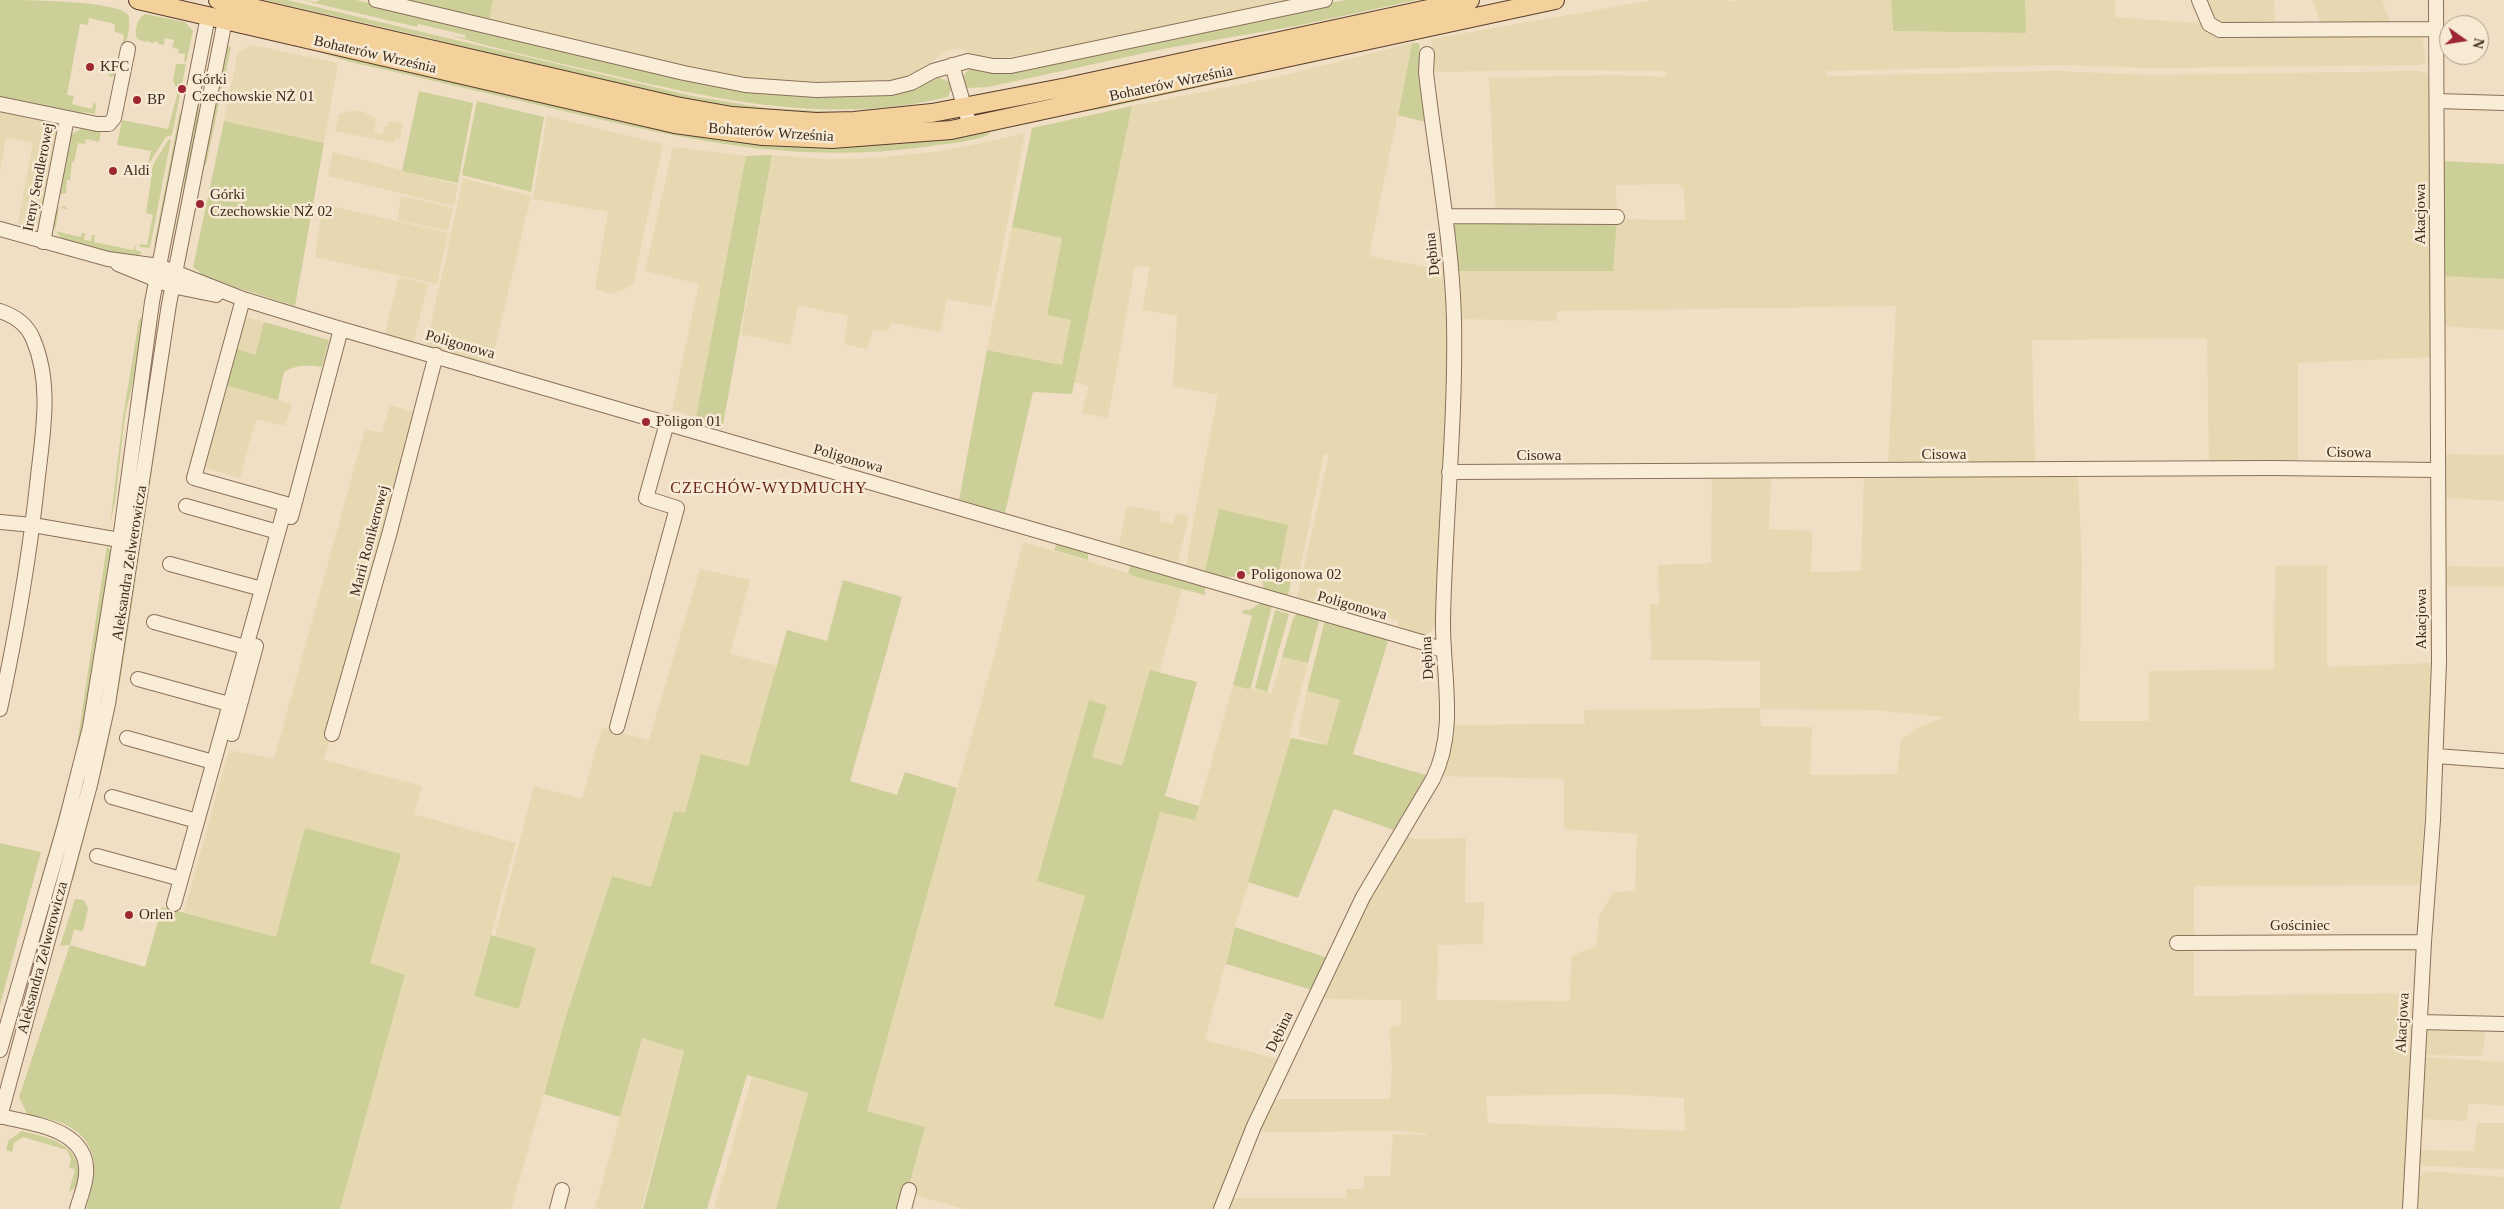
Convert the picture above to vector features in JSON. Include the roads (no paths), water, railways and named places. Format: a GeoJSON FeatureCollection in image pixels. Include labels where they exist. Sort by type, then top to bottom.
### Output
{"type":"FeatureCollection","features":[{"type":"Feature","properties":{"kind":"main road","name":"Bohaterów Września"},"geometry":{"type":"LineString","coordinates":[[138,0],[220,7],[676,106],[732,116],[801,122],[854,121],[965,107],[1442,3],[1470,0]]}},
{"type":"Feature","properties":{"kind":"main road","name":"Bohaterów Września"},"geometry":{"type":"LineString","coordinates":[[220,7],[675,124],[771,136],[832,139],[880,137],[970,126],[1555,0]]}},
{"type":"Feature","properties":{"kind":"street"},"geometry":{"type":"LineString","coordinates":[[376,0],[684,73],[745,85],[816,90],[891,88],[912,83],[952,64],[968,61],[993,66],[1011,66],[1325,0]]}},
{"type":"Feature","properties":{"kind":"street"},"geometry":{"type":"LineString","coordinates":[[2198,0],[2209,24],[2220,30],[2436,29]]}},
{"type":"Feature","properties":{"kind":"street","name":"Akacjowa"},"geometry":{"type":"LineString","coordinates":[[2410,1209],[2436,756],[2439,662],[2436,0]]}},
{"type":"Feature","properties":{"kind":"street","name":"Aleksandra Zelwerowicza"},"geometry":{"type":"LineString","coordinates":[[0,1050],[31,938],[66,825],[85,752],[101,666],[120,540],[156,281],[220,7]]}},
{"type":"Feature","properties":{"kind":"street","name":"Aleksandra Zelwerowicza"},"geometry":{"type":"LineString","coordinates":[[0,1116],[90,785],[108,704],[172,286],[176,272],[220,7]]}},
{"type":"Feature","properties":{"kind":"street","name":"Ireny Sendlerowej"},"geometry":{"type":"LineString","coordinates":[[0,104],[67,118],[109,124],[114,118],[128,49]]}},
{"type":"Feature","properties":{"kind":"street","name":"Dębina"},"geometry":{"type":"LineString","coordinates":[[1221,1209],[1250,1134],[1364,897],[1440,766],[1447,731],[1443,644],[1454,321],[1445,216],[1426,72],[1427,54]]}},
{"type":"Feature","properties":{"kind":"street"},"geometry":{"type":"LineString","coordinates":[[952,64],[970,126]]}},
{"type":"Feature","properties":{"kind":"street"},"geometry":{"type":"LineString","coordinates":[[2437,101],[2504,103]]}},
{"type":"Feature","properties":{"kind":"street","name":"Ireny Sendlerowej"},"geometry":{"type":"LineString","coordinates":[[43,242],[67,118]]}},
{"type":"Feature","properties":{"kind":"street"},"geometry":{"type":"LineString","coordinates":[[1445,216],[1617,217]]}},
{"type":"Feature","properties":{"kind":"street","name":"Poligonowa"},"geometry":{"type":"LineString","coordinates":[[0,229],[108,259],[159,266],[244,300]]}},
{"type":"Feature","properties":{"kind":"street","name":"Poligonowa"},"geometry":{"type":"LineString","coordinates":[[108,259],[156,281],[172,286],[244,300],[1428,644],[1443,644]]}},
{"type":"Feature","properties":{"kind":"street"},"geometry":{"type":"LineString","coordinates":[[174,904],[286,504],[194,478],[244,300]]}},
{"type":"Feature","properties":{"kind":"street"},"geometry":{"type":"LineString","coordinates":[[0,311],[12,315],[24,324],[33,338],[43,374],[44,420],[33,525],[18,629],[0,709]]}},
{"type":"Feature","properties":{"kind":"street"},"geometry":{"type":"LineString","coordinates":[[232,734],[342,329]]}},
{"type":"Feature","properties":{"kind":"street","name":"Marii Ronikerowej"},"geometry":{"type":"LineString","coordinates":[[332,734],[389,535],[436,355]]}},
{"type":"Feature","properties":{"kind":"street"},"geometry":{"type":"LineString","coordinates":[[617,727],[677,508],[646,498],[667,423]]}},
{"type":"Feature","properties":{"kind":"street","name":"Cisowa"},"geometry":{"type":"LineString","coordinates":[[1449,472],[2271,468],[2438,470]]}},
{"type":"Feature","properties":{"kind":"street"},"geometry":{"type":"LineString","coordinates":[[186,506],[278,532]]}},
{"type":"Feature","properties":{"kind":"street"},"geometry":{"type":"LineString","coordinates":[[0,522],[33,525],[120,540]]}},
{"type":"Feature","properties":{"kind":"street"},"geometry":{"type":"LineString","coordinates":[[170,564],[262,590]]}},
{"type":"Feature","properties":{"kind":"street"},"geometry":{"type":"LineString","coordinates":[[154,622],[245,647]]}},
{"type":"Feature","properties":{"kind":"street"},"geometry":{"type":"LineString","coordinates":[[138,679],[229,704]]}},
{"type":"Feature","properties":{"kind":"street"},"geometry":{"type":"LineString","coordinates":[[127,738],[213,762]]}},
{"type":"Feature","properties":{"kind":"street"},"geometry":{"type":"LineString","coordinates":[[2436,756],[2504,761]]}},
{"type":"Feature","properties":{"kind":"street"},"geometry":{"type":"LineString","coordinates":[[112,797],[197,821]]}},
{"type":"Feature","properties":{"kind":"street"},"geometry":{"type":"LineString","coordinates":[[97,856],[181,879]]}},
{"type":"Feature","properties":{"kind":"street","name":"Gościniec"},"geometry":{"type":"LineString","coordinates":[[2177,943],[2424,942]]}},
{"type":"Feature","properties":{"kind":"street"},"geometry":{"type":"LineString","coordinates":[[2420,1022],[2504,1024]]}},
{"type":"Feature","properties":{"kind":"street"},"geometry":{"type":"LineString","coordinates":[[0,1116],[62,1132],[78,1147],[86,1168],[85,1181],[77,1209]]}},
{"type":"Feature","properties":{"kind":"street"},"geometry":{"type":"LineString","coordinates":[[557,1209],[562,1190]]}},
{"type":"Feature","properties":{"kind":"street"},"geometry":{"type":"LineString","coordinates":[[904,1209],[909,1190]]}},
{"type":"Feature","properties":{"kind":"place","name":"KFC"},"geometry":{"type":"Point","coordinates":[90,67]}},
{"type":"Feature","properties":{"kind":"place","name":"Górki Czechowskie NŻ 01"},"geometry":{"type":"Point","coordinates":[182,89]}},
{"type":"Feature","properties":{"kind":"place","name":"BP"},"geometry":{"type":"Point","coordinates":[137,100]}},
{"type":"Feature","properties":{"kind":"place","name":"Aldi"},"geometry":{"type":"Point","coordinates":[113,171]}},
{"type":"Feature","properties":{"kind":"place","name":"Górki Czechowskie NŻ 02"},"geometry":{"type":"Point","coordinates":[200,204]}},
{"type":"Feature","properties":{"kind":"place","name":"Poligon 01"},"geometry":{"type":"Point","coordinates":[646,422]}},
{"type":"Feature","properties":{"kind":"place","name":"Poligonowa 02"},"geometry":{"type":"Point","coordinates":[1241,575]}},
{"type":"Feature","properties":{"kind":"place","name":"Orlen"},"geometry":{"type":"Point","coordinates":[129,915]}},
{"type":"Feature","properties":{"kind":"district","name":"CZECHÓW-WYDMUCHY"},"geometry":{"type":"Point","coordinates":[769,489]}}]}
